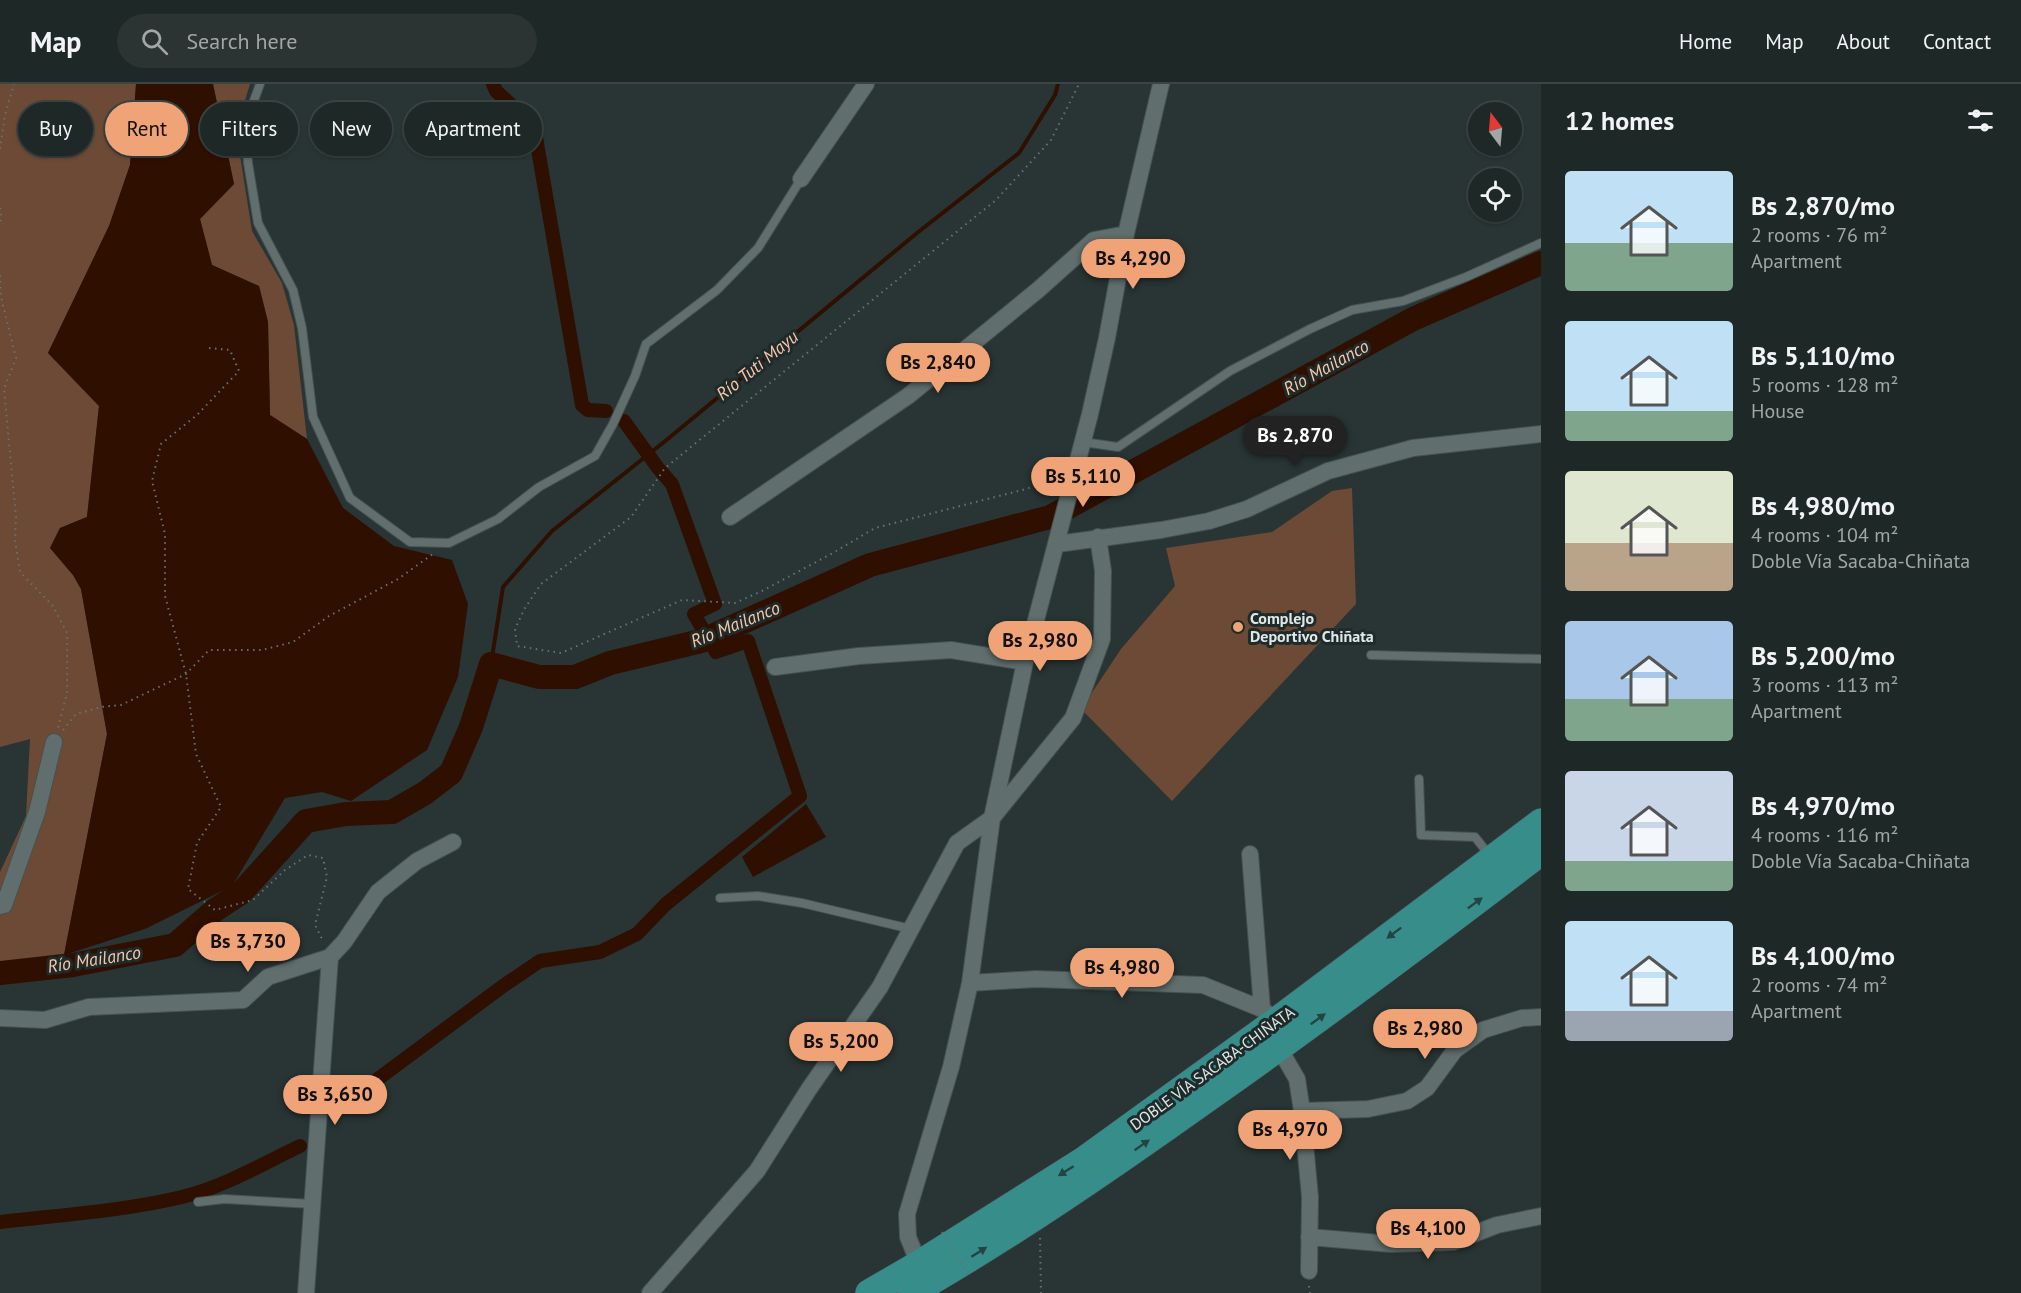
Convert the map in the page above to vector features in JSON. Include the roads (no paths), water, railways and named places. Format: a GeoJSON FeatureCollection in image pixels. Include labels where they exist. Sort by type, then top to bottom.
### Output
{"type":"FeatureCollection","features":[{"type":"Feature","properties":{"kind":"highway","name":"DOBLE VÍA SACABA-CHIÑATA"},"geometry":{"type":"LineString","coordinates":[[869,1293],[920,1264],[1084,1160],[1269,1015],[1541,822]]}},
{"type":"Feature","properties":{"kind":"highway","name":"DOBLE VÍA SACABA-CHIÑATA"},"geometry":{"type":"LineString","coordinates":[[911,1293],[954,1280],[1041,1214],[1091,1182],[1279,1048],[1541,852]]}},
{"type":"Feature","properties":{"kind":"street"},"geometry":{"type":"LineString","coordinates":[[801,179],[866,84]]}},
{"type":"Feature","properties":{"kind":"street"},"geometry":{"type":"LineString","coordinates":[[920,1264],[908,1237],[907,1214],[951,1067],[970,983],[992,818],[1025,662],[1083,442],[1107,338],[1126,234],[1161,84]]}},
{"type":"Feature","properties":{"kind":"street"},"geometry":{"type":"LineString","coordinates":[[730,517],[908,396],[1038,290],[1094,240],[1126,234]]}},
{"type":"Feature","properties":{"kind":"street"},"geometry":{"type":"LineString","coordinates":[[1057,544],[1209,521],[1247,509],[1328,471],[1413,448],[1541,434]]}},
{"type":"Feature","properties":{"kind":"street"},"geometry":{"type":"LineString","coordinates":[[650,1293],[757,1171],[809,1089],[880,987],[957,843],[992,818],[1073,718],[1102,639],[1103,571],[1098,537]]}},
{"type":"Feature","properties":{"kind":"street"},"geometry":{"type":"LineString","coordinates":[[775,667],[859,656],[951,650],[1025,662]]}},
{"type":"Feature","properties":{"kind":"street"},"geometry":{"type":"LineString","coordinates":[[0,906],[4,905],[37,812],[54,742]]}},
{"type":"Feature","properties":{"kind":"street"},"geometry":{"type":"LineString","coordinates":[[0,1018],[45,1020],[89,1007],[243,1000],[268,977],[330,957],[344,942],[378,892],[417,861],[453,842]]}},
{"type":"Feature","properties":{"kind":"street"},"geometry":{"type":"LineString","coordinates":[[1250,854],[1269,1015]]}},
{"type":"Feature","properties":{"kind":"street"},"geometry":{"type":"LineString","coordinates":[[306,1293],[330,957]]}},
{"type":"Feature","properties":{"kind":"street"},"geometry":{"type":"LineString","coordinates":[[970,983],[1036,979],[1203,985],[1269,1015]]}},
{"type":"Feature","properties":{"kind":"street"},"geometry":{"type":"LineString","coordinates":[[1302,1111],[1368,1109],[1407,1101],[1427,1088],[1455,1050],[1483,1030],[1522,1018],[1541,1017]]}},
{"type":"Feature","properties":{"kind":"street"},"geometry":{"type":"LineString","coordinates":[[1279,1048],[1297,1079],[1302,1111],[1310,1197],[1309,1271]]}},
{"type":"Feature","properties":{"kind":"street"},"geometry":{"type":"LineString","coordinates":[[1310,1237],[1391,1244],[1453,1242],[1497,1225],[1541,1216]]}},
{"type":"Feature","properties":{"kind":"lane"},"geometry":{"type":"LineString","coordinates":[[260,84],[245,125],[248,163],[258,223],[294,290],[302,328],[313,417],[350,498],[410,542],[449,543],[498,519],[539,487],[595,456],[613,424],[646,344],[717,290],[758,248],[801,179]]}},
{"type":"Feature","properties":{"kind":"lane"},"geometry":{"type":"LineString","coordinates":[[1083,442],[1118,447],[1230,371],[1310,329],[1352,310],[1402,301],[1466,277],[1541,243]]}},
{"type":"Feature","properties":{"kind":"lane"},"geometry":{"type":"LineString","coordinates":[[1371,655],[1541,659]]}},
{"type":"Feature","properties":{"kind":"lane"},"geometry":{"type":"LineString","coordinates":[[1419,779],[1422,835],[1475,837],[1493,858]]}},
{"type":"Feature","properties":{"kind":"lane"},"geometry":{"type":"LineString","coordinates":[[720,898],[758,896],[802,903],[911,929]]}},
{"type":"Feature","properties":{"kind":"lane"},"geometry":{"type":"LineString","coordinates":[[198,1202],[224,1199],[312,1204]]}},
{"type":"Feature","properties":{"kind":"waterway"},"geometry":{"type":"LineString","coordinates":[[493,84],[496,91],[534,126],[582,405],[588,410],[606,411]]}},
{"type":"Feature","properties":{"kind":"waterway","name":"Río Tuti Mayu"},"geometry":{"type":"LineString","coordinates":[[491,664],[503,587],[552,531],[664,442],[917,233],[1019,153],[1055,95],[1058,84]]}},
{"type":"Feature","properties":{"kind":"waterway","name":"Río Mailanco"},"geometry":{"type":"LineString","coordinates":[[0,973],[73,965],[175,945],[215,910],[241,893],[306,821],[346,814],[392,812],[425,793],[451,773],[471,727],[491,664],[539,677],[575,677],[610,663],[701,641],[870,565],[1050,517],[1413,319],[1541,263]]}},
{"type":"Feature","properties":{"kind":"waterway"},"geometry":{"type":"LineString","coordinates":[[355,1096],[540,961],[600,952],[637,934],[666,904],[800,796],[748,641],[716,652],[694,614],[715,604],[672,484],[624,421]]}},
{"type":"Feature","properties":{"kind":"waterway"},"geometry":{"type":"LineString","coordinates":[[0,1222],[114,1209],[198,1193],[300,1146]]}},
{"type":"Feature","properties":{"kind":"place","name":"Complejo Deportivo Chiñata"},"geometry":{"type":"Point","coordinates":[1238,627]}}]}
